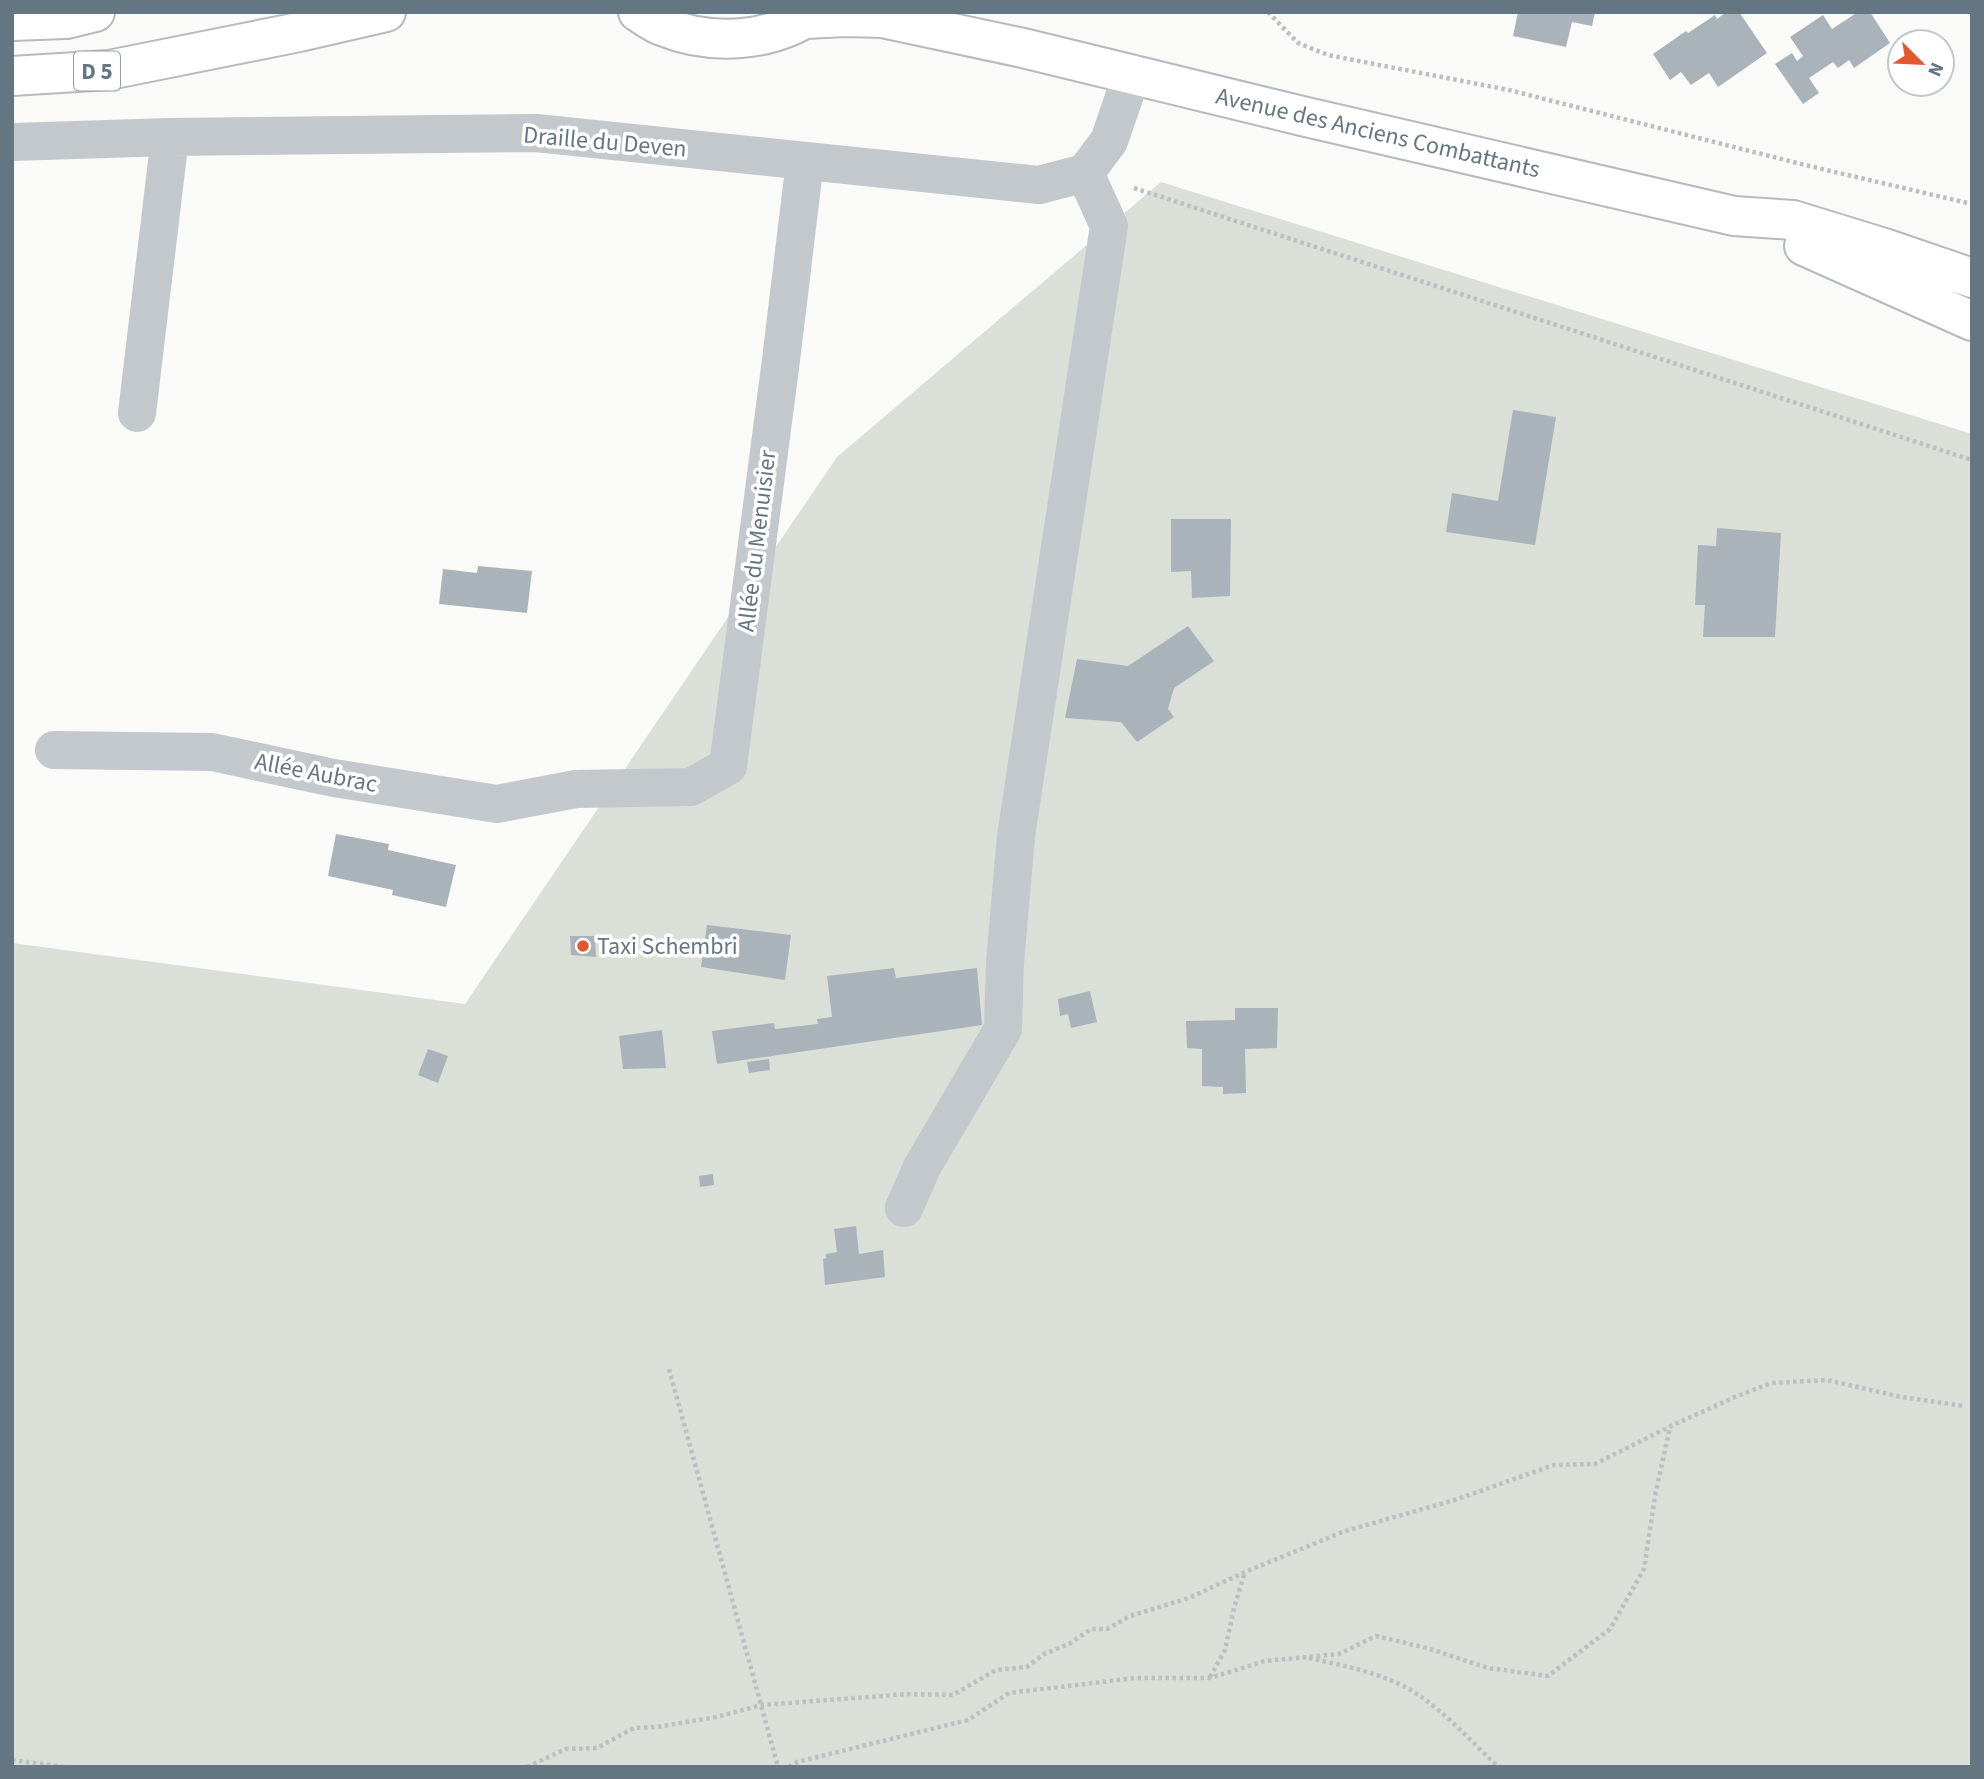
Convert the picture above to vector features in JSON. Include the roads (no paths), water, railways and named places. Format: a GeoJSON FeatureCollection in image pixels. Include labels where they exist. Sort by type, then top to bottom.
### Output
{"type":"FeatureCollection","features":[{"type":"Feature","properties":{"kind":"main road","name":"D 5"},"geometry":{"type":"LineString","coordinates":[[12,21],[66,19],[95,12]]}},
{"type":"Feature","properties":{"kind":"main road","name":"D 5"},"geometry":{"type":"LineString","coordinates":[[12,76],[109,70],[386,12]]}},
{"type":"Feature","properties":{"kind":"main road"},"geometry":{"type":"LineString","coordinates":[[638,12],[660,26],[696,37],[734,40],[771,34],[810,16]]}},
{"type":"Feature","properties":{"kind":"main road","name":"Avenue des Anciens Combattants"},"geometry":{"type":"LineString","coordinates":[[970,12],[1023,48]]}},
{"type":"Feature","properties":{"kind":"main road","name":"Avenue des Anciens Combattants"},"geometry":{"type":"LineString","coordinates":[[810,16],[882,18],[1023,48],[1734,216],[1793,220],[1972,278]]}},
{"type":"Feature","properties":{"kind":"main road","name":"Avenue des Anciens Combattants"},"geometry":{"type":"LineString","coordinates":[[1734,216],[1972,321]]}},
{"type":"Feature","properties":{"kind":"street"},"geometry":{"type":"LineString","coordinates":[[904,1208],[922,1167],[1003,1029],[1005,963],[1016,836],[1109,226],[1085,173],[1109,141],[1132,74]]}},
{"type":"Feature","properties":{"kind":"street","name":"Draille du Deven"},"geometry":{"type":"LineString","coordinates":[[12,142],[170,136],[536,133],[1039,185],[1085,173]]}},
{"type":"Feature","properties":{"kind":"street"},"geometry":{"type":"LineString","coordinates":[[137,413],[170,136]]}},
{"type":"Feature","properties":{"kind":"street","name":"Allée du Menuisier"},"geometry":{"type":"LineString","coordinates":[[576,789],[691,787],[728,766],[805,161]]}},
{"type":"Feature","properties":{"kind":"street","name":"Allée Aubrac"},"geometry":{"type":"LineString","coordinates":[[54,750],[212,751],[334,778],[497,804],[576,789]]}},
{"type":"Feature","properties":{"kind":"place","name":"Taxi Schembri"},"geometry":{"type":"Point","coordinates":[583,946]}}]}
